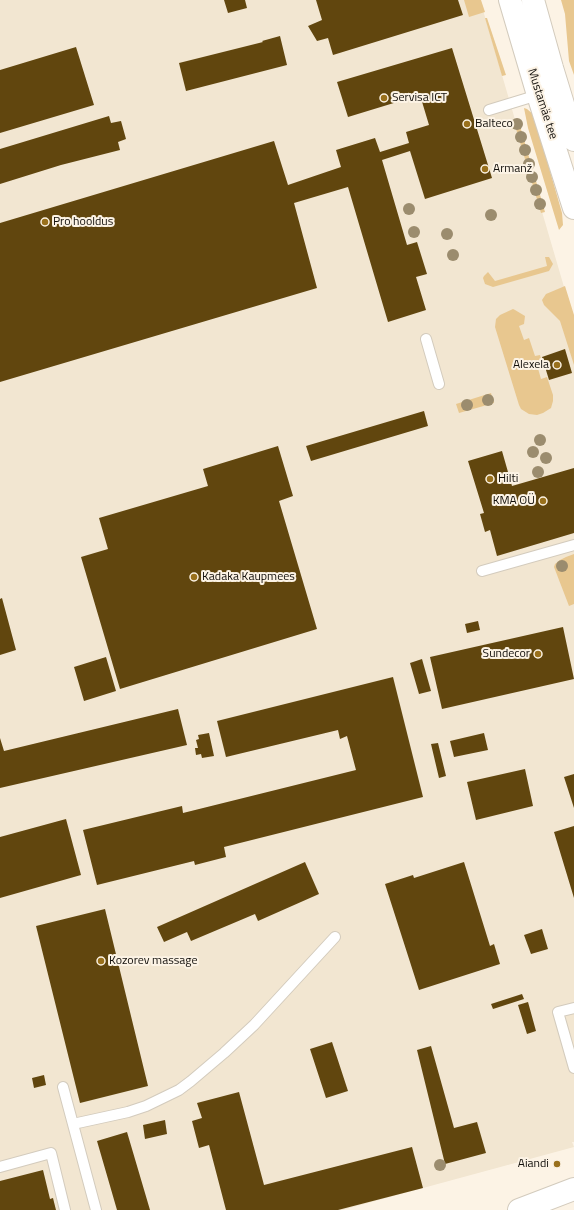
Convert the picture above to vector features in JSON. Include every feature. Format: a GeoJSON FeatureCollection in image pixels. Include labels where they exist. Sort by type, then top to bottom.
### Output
{"type":"FeatureCollection","features":[{"type":"Feature","properties":{"kind":"main road","name":"Mustamäe tee"},"geometry":{"type":"LineString","coordinates":[[510,0],[574,208]]}},
{"type":"Feature","properties":{"kind":"main road","name":"Mustamäe tee"},"geometry":{"type":"LineString","coordinates":[[532,0],[574,140]]}},
{"type":"Feature","properties":{"kind":"main road"},"geometry":{"type":"LineString","coordinates":[[519,1210],[574,1190]]}},
{"type":"Feature","properties":{"kind":"lane"},"geometry":{"type":"LineString","coordinates":[[489,110],[538,95]]}},
{"type":"Feature","properties":{"kind":"lane"},"geometry":{"type":"LineString","coordinates":[[426,339],[439,384]]}},
{"type":"Feature","properties":{"kind":"lane"},"geometry":{"type":"LineString","coordinates":[[482,571],[574,545]]}},
{"type":"Feature","properties":{"kind":"lane"},"geometry":{"type":"LineString","coordinates":[[72,1124],[128,1112],[146,1106],[173,1093],[191,1081],[254,1025],[335,936]]}},
{"type":"Feature","properties":{"kind":"lane"},"geometry":{"type":"LineString","coordinates":[[574,1008],[558,1012],[574,1068]]}},
{"type":"Feature","properties":{"kind":"lane"},"geometry":{"type":"LineString","coordinates":[[63,1087],[96,1210]]}},
{"type":"Feature","properties":{"kind":"lane"},"geometry":{"type":"LineString","coordinates":[[0,1167],[51,1153],[65,1210]]}},
{"type":"Feature","properties":{"kind":"shaded area"},"geometry":{"type":"Polygon","coordinates":[[[0,0],[480,0],[574,321],[574,1142],[572,1142],[574,1147],[342,1210],[0,1210],[0,0]]]}},
{"type":"Feature","properties":{"kind":"shaded area"},"geometry":{"type":"Polygon","coordinates":[[[464,0],[481,0],[485,12],[469,17],[464,0]]]}},
{"type":"Feature","properties":{"kind":"shaded area"},"geometry":{"type":"Polygon","coordinates":[[[561,0],[574,0],[574,75],[569,61],[565,14],[561,0]]]}},
{"type":"Feature","properties":{"kind":"shaded area"},"geometry":{"type":"Polygon","coordinates":[[[485,18],[487,18],[506,75],[502,76],[485,18]]]}},
{"type":"Feature","properties":{"kind":"shaded area"},"geometry":{"type":"Polygon","coordinates":[[[524,108],[534,115],[562,213],[563,225],[559,230],[528,128],[524,108]]]}},
{"type":"Feature","properties":{"kind":"shaded area"},"geometry":{"type":"Polygon","coordinates":[[[518,119],[545,212],[541,213],[514,122],[518,119]]]}},
{"type":"Feature","properties":{"kind":"shaded area"},"geometry":{"type":"Polygon","coordinates":[[[545,257],[549,257],[553,264],[549,271],[493,287],[485,284],[483,278],[488,272],[495,281],[547,266],[545,257]]]}},
{"type":"Feature","properties":{"kind":"shaded area"},"geometry":{"type":"Polygon","coordinates":[[[565,286],[574,315],[574,365],[560,321],[544,305],[542,300],[546,294],[565,286]]]}},
{"type":"Feature","properties":{"kind":"shaded area"},"geometry":{"type":"Polygon","coordinates":[[[513,309],[525,316],[524,324],[519,326],[524,340],[529,338],[535,356],[540,355],[542,363],[537,365],[541,379],[547,377],[553,395],[551,408],[537,415],[529,414],[521,409],[519,405],[495,327],[496,319],[500,315],[513,309]]]}},
{"type":"Feature","properties":{"kind":"shaded area"},"geometry":{"type":"Polygon","coordinates":[[[491,393],[494,403],[459,413],[456,404],[491,393]]]}},
{"type":"Feature","properties":{"kind":"shaded area"},"geometry":{"type":"Polygon","coordinates":[[[574,554],[574,604],[569,606],[554,567],[560,560],[574,554]]]}},
{"type":"Feature","properties":{"kind":"building"},"geometry":{"type":"Polygon","coordinates":[[[224,0],[245,0],[247,8],[228,13],[224,0]]]}},
{"type":"Feature","properties":{"kind":"building"},"geometry":{"type":"Polygon","coordinates":[[[316,0],[458,0],[463,15],[333,55],[328,38],[317,41],[308,26],[322,20],[316,0]]]}},
{"type":"Feature","properties":{"kind":"building"},"geometry":{"type":"Polygon","coordinates":[[[280,36],[287,65],[186,91],[179,63],[263,42],[262,41],[280,36]]]}},
{"type":"Feature","properties":{"kind":"building"},"geometry":{"type":"Polygon","coordinates":[[[76,47],[94,105],[0,133],[0,70],[76,47]]]}},
{"type":"Feature","properties":{"kind":"building"},"geometry":{"type":"Polygon","coordinates":[[[452,48],[492,178],[425,199],[410,151],[382,160],[407,245],[417,242],[427,274],[416,277],[426,310],[388,322],[348,187],[294,203],[317,288],[0,382],[0,223],[274,141],[288,185],[341,167],[336,150],[375,138],[380,152],[409,143],[406,132],[429,125],[420,95],[348,117],[337,82],[452,48]]]}},
{"type":"Feature","properties":{"kind":"building"},"geometry":{"type":"Polygon","coordinates":[[[109,116],[111,123],[121,121],[126,139],[118,142],[120,150],[61,165],[0,184],[0,149],[109,116]]]}},
{"type":"Feature","properties":{"kind":"building"},"geometry":{"type":"Polygon","coordinates":[[[565,349],[572,373],[549,380],[542,357],[565,349]]]}},
{"type":"Feature","properties":{"kind":"building"},"geometry":{"type":"Polygon","coordinates":[[[424,411],[428,426],[311,461],[306,446],[424,411]]]}},
{"type":"Feature","properties":{"kind":"building","name":"Kadaka Kaupmees"},"geometry":{"type":"Polygon","coordinates":[[[278,446],[293,496],[279,501],[317,629],[120,689],[81,557],[108,549],[99,518],[208,486],[203,469],[278,446]]]}},
{"type":"Feature","properties":{"kind":"building"},"geometry":{"type":"Polygon","coordinates":[[[502,451],[512,486],[574,468],[574,533],[497,556],[490,530],[485,532],[480,514],[484,513],[468,461],[502,451]]]}},
{"type":"Feature","properties":{"kind":"building"},"geometry":{"type":"Polygon","coordinates":[[[2,598],[16,650],[0,655],[0,599],[2,598]]]}},
{"type":"Feature","properties":{"kind":"building"},"geometry":{"type":"Polygon","coordinates":[[[478,621],[480,630],[467,633],[465,624],[478,621]]]}},
{"type":"Feature","properties":{"kind":"building"},"geometry":{"type":"Polygon","coordinates":[[[563,627],[574,679],[442,709],[430,657],[563,627]]]}},
{"type":"Feature","properties":{"kind":"building"},"geometry":{"type":"Polygon","coordinates":[[[106,657],[116,691],[84,701],[74,667],[106,657]]]}},
{"type":"Feature","properties":{"kind":"building"},"geometry":{"type":"Polygon","coordinates":[[[422,659],[431,691],[419,694],[410,663],[422,659]]]}},
{"type":"Feature","properties":{"kind":"building"},"geometry":{"type":"Polygon","coordinates":[[[393,677],[423,797],[224,847],[226,857],[195,865],[194,861],[97,885],[83,830],[182,806],[183,813],[356,770],[347,736],[340,739],[338,730],[226,757],[217,721],[393,677]]]}},
{"type":"Feature","properties":{"kind":"building"},"geometry":{"type":"Polygon","coordinates":[[[178,709],[187,745],[0,788],[0,738],[4,751],[178,709]]]}},
{"type":"Feature","properties":{"kind":"building"},"geometry":{"type":"Polygon","coordinates":[[[209,733],[214,756],[202,758],[201,754],[196,755],[195,748],[198,748],[196,740],[199,739],[198,735],[209,733]]]}},
{"type":"Feature","properties":{"kind":"building"},"geometry":{"type":"Polygon","coordinates":[[[484,733],[488,750],[454,757],[450,741],[484,733]]]}},
{"type":"Feature","properties":{"kind":"building"},"geometry":{"type":"Polygon","coordinates":[[[438,743],[446,776],[439,778],[431,744],[438,743]]]}},
{"type":"Feature","properties":{"kind":"building"},"geometry":{"type":"Polygon","coordinates":[[[525,769],[533,806],[476,820],[467,782],[525,769]]]}},
{"type":"Feature","properties":{"kind":"building"},"geometry":{"type":"Polygon","coordinates":[[[574,774],[574,808],[564,777],[574,774]]]}},
{"type":"Feature","properties":{"kind":"building"},"geometry":{"type":"Polygon","coordinates":[[[66,819],[81,875],[0,898],[0,837],[66,819]]]}},
{"type":"Feature","properties":{"kind":"building"},"geometry":{"type":"Polygon","coordinates":[[[574,826],[574,898],[554,832],[574,826]]]}},
{"type":"Feature","properties":{"kind":"building"},"geometry":{"type":"Polygon","coordinates":[[[305,862],[319,894],[258,921],[255,914],[191,941],[187,932],[164,942],[157,927],[305,862]]]}},
{"type":"Feature","properties":{"kind":"building"},"geometry":{"type":"Polygon","coordinates":[[[464,862],[490,946],[494,944],[500,964],[419,990],[385,884],[413,875],[414,878],[464,862]]]}},
{"type":"Feature","properties":{"kind":"building"},"geometry":{"type":"Polygon","coordinates":[[[105,909],[148,1086],[80,1103],[36,926],[105,909]]]}},
{"type":"Feature","properties":{"kind":"building"},"geometry":{"type":"Polygon","coordinates":[[[542,929],[548,949],[531,954],[524,935],[542,929]]]}},
{"type":"Feature","properties":{"kind":"building"},"geometry":{"type":"Polygon","coordinates":[[[522,994],[524,999],[493,1009],[491,1004],[522,994]]]}},
{"type":"Feature","properties":{"kind":"building"},"geometry":{"type":"Polygon","coordinates":[[[528,1002],[536,1031],[527,1034],[518,1005],[528,1002]]]}},
{"type":"Feature","properties":{"kind":"building"},"geometry":{"type":"Polygon","coordinates":[[[332,1042],[348,1091],[326,1098],[310,1049],[332,1042]]]}},
{"type":"Feature","properties":{"kind":"building"},"geometry":{"type":"Polygon","coordinates":[[[431,1046],[454,1128],[477,1122],[486,1153],[445,1164],[417,1050],[431,1046]]]}},
{"type":"Feature","properties":{"kind":"building"},"geometry":{"type":"Polygon","coordinates":[[[44,1075],[46,1085],[34,1088],[32,1078],[44,1075]]]}},
{"type":"Feature","properties":{"kind":"building"},"geometry":{"type":"Polygon","coordinates":[[[239,1092],[264,1185],[412,1147],[423,1188],[338,1210],[226,1210],[209,1145],[199,1148],[192,1121],[202,1118],[197,1103],[239,1092]]]}},
{"type":"Feature","properties":{"kind":"building"},"geometry":{"type":"Polygon","coordinates":[[[165,1120],[167,1134],[145,1139],[143,1125],[165,1120]]]}},
{"type":"Feature","properties":{"kind":"building"},"geometry":{"type":"Polygon","coordinates":[[[127,1132],[150,1210],[117,1210],[97,1141],[127,1132]]]}},
{"type":"Feature","properties":{"kind":"building"},"geometry":{"type":"Polygon","coordinates":[[[43,1170],[50,1199],[53,1198],[56,1210],[0,1210],[0,1181],[43,1170]]]}},
{"type":"Feature","properties":{"kind":"place","name":"Servisa ICT"},"geometry":{"type":"Point","coordinates":[384,98]}},
{"type":"Feature","properties":{"kind":"place","name":"Balteco"},"geometry":{"type":"Point","coordinates":[467,124]}},
{"type":"Feature","properties":{"kind":"place","name":"Armanž"},"geometry":{"type":"Point","coordinates":[485,169]}},
{"type":"Feature","properties":{"kind":"place","name":"Pro hooldus"},"geometry":{"type":"Point","coordinates":[45,222]}},
{"type":"Feature","properties":{"kind":"place","name":"Alexela"},"geometry":{"type":"Point","coordinates":[557,365]}},
{"type":"Feature","properties":{"kind":"place","name":"Hilti"},"geometry":{"type":"Point","coordinates":[490,479]}},
{"type":"Feature","properties":{"kind":"place","name":"KMA OÜ"},"geometry":{"type":"Point","coordinates":[543,501]}},
{"type":"Feature","properties":{"kind":"place","name":"Kadaka Kaupmees"},"geometry":{"type":"Point","coordinates":[194,577]}},
{"type":"Feature","properties":{"kind":"place","name":"Sundecor"},"geometry":{"type":"Point","coordinates":[538,654]}},
{"type":"Feature","properties":{"kind":"place","name":"Kozorev massage"},"geometry":{"type":"Point","coordinates":[101,961]}},
{"type":"Feature","properties":{"kind":"place","name":"Aiandi"},"geometry":{"type":"Point","coordinates":[557,1164]}}]}
